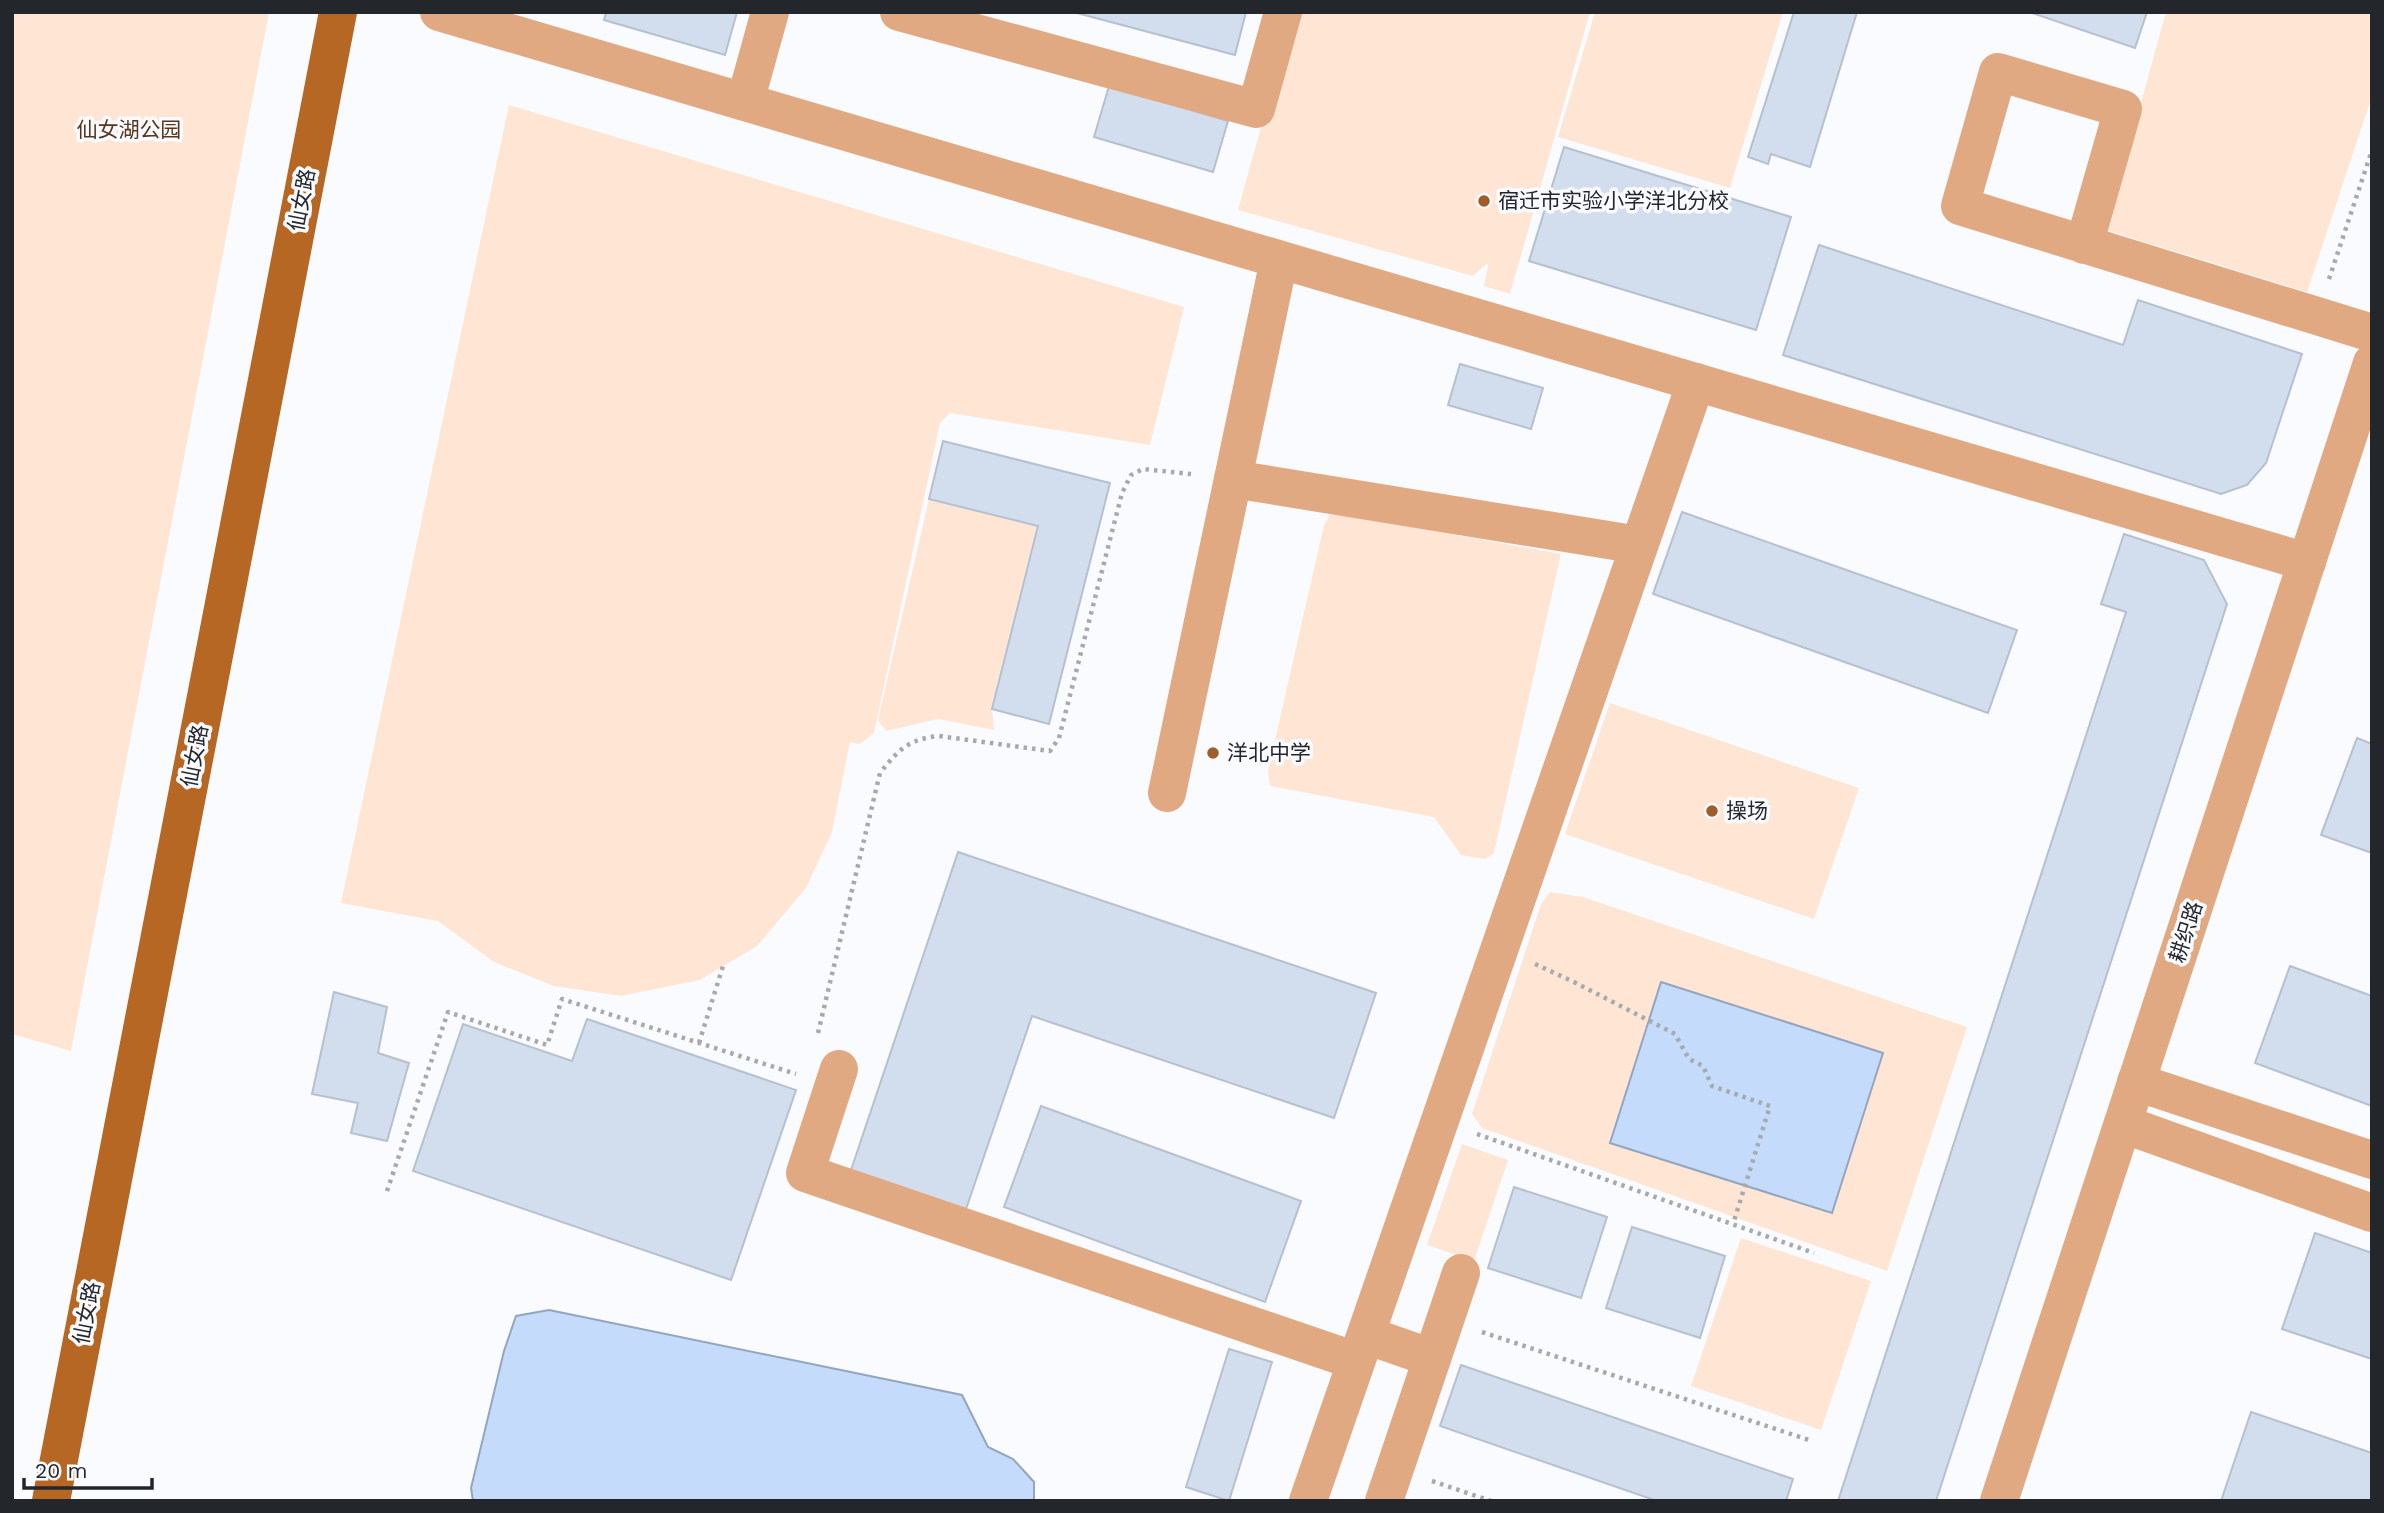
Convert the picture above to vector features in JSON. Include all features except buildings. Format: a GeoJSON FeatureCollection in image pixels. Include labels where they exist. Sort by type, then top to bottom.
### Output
{"type":"FeatureCollection","features":[{"type":"Feature","properties":{"kind":"main road","name":"仙女路"},"geometry":{"type":"LineString","coordinates":[[51,1501],[338,12]]}},
{"type":"Feature","properties":{"kind":"street"},"geometry":{"type":"LineString","coordinates":[[439,12],[2307,562]]}},
{"type":"Feature","properties":{"kind":"street"},"geometry":{"type":"LineString","coordinates":[[745,102],[769,12]]}},
{"type":"Feature","properties":{"kind":"street"},"geometry":{"type":"LineString","coordinates":[[899,12],[1256,109],[1283,12]]}},
{"type":"Feature","properties":{"kind":"street"},"geometry":{"type":"LineString","coordinates":[[2084,245],[2123,109],[1998,72],[1960,206],[2084,245],[2317,317],[2372,333]]}},
{"type":"Feature","properties":{"kind":"street"},"geometry":{"type":"LineString","coordinates":[[1167,793],[1279,260]]}},
{"type":"Feature","properties":{"kind":"street","name":"耕织路"},"geometry":{"type":"LineString","coordinates":[[1999,1501],[2372,363]]}},
{"type":"Feature","properties":{"kind":"street"},"geometry":{"type":"LineString","coordinates":[[1308,1501],[1696,382]]}},
{"type":"Feature","properties":{"kind":"street"},"geometry":{"type":"LineString","coordinates":[[1233,479],[1639,545]]}},
{"type":"Feature","properties":{"kind":"street"},"geometry":{"type":"LineString","coordinates":[[836,1078],[806,1173],[1361,1348],[1432,1358]]}},
{"type":"Feature","properties":{"kind":"street"},"geometry":{"type":"LineString","coordinates":[[2136,1082],[2372,1160]]}},
{"type":"Feature","properties":{"kind":"street"},"geometry":{"type":"LineString","coordinates":[[2123,1124],[2372,1213]]}},
{"type":"Feature","properties":{"kind":"street"},"geometry":{"type":"LineString","coordinates":[[1389,1485],[1461,1273]]}},
{"type":"Feature","properties":{"kind":"path"},"geometry":{"type":"LineString","coordinates":[[2317,317],[2372,150]]}},
{"type":"Feature","properties":{"kind":"path"},"geometry":{"type":"LineString","coordinates":[[836,1078],[817,1037],[880,773],[894,755],[908,743],[921,737],[939,736],[1050,751],[1059,738],[1122,493],[1131,475],[1143,469],[1233,479]]}},
{"type":"Feature","properties":{"kind":"path"},"geometry":{"type":"LineString","coordinates":[[1499,948],[1574,982],[1675,1034],[1689,1059],[1703,1066],[1712,1086],[1770,1106],[1733,1224]]}},
{"type":"Feature","properties":{"kind":"path"},"geometry":{"type":"LineString","coordinates":[[699,1043],[723,966]]}},
{"type":"Feature","properties":{"kind":"path"},"geometry":{"type":"LineString","coordinates":[[387,1191],[448,1012],[547,1045],[562,999],[699,1043],[836,1078]]}},
{"type":"Feature","properties":{"kind":"path"},"geometry":{"type":"LineString","coordinates":[[1440,1121],[1814,1253]]}},
{"type":"Feature","properties":{"kind":"path"},"geometry":{"type":"LineString","coordinates":[[1445,1320],[1809,1440]]}},
{"type":"Feature","properties":{"kind":"path"},"geometry":{"type":"LineString","coordinates":[[1389,1485],[1491,1501]]}},
{"type":"Feature","properties":{"kind":"green space","name":"仙女湖公园"},"geometry":{"type":"Polygon","coordinates":[[[12,12],[269,12],[71,1051],[12,1034],[12,12]]]}},
{"type":"Feature","properties":{"kind":"green space"},"geometry":{"type":"Polygon","coordinates":[[[1293,12],[1590,12],[1510,294],[1484,286],[1489,262],[1473,276],[1238,210],[1293,12]]]}},
{"type":"Feature","properties":{"kind":"green space"},"geometry":{"type":"Polygon","coordinates":[[[1595,12],[1783,12],[1730,188],[1558,137],[1595,12]]]}},
{"type":"Feature","properties":{"kind":"green space"},"geometry":{"type":"Polygon","coordinates":[[[2166,12],[2372,12],[2372,96],[2307,292],[2106,230],[2166,12]]]}},
{"type":"Feature","properties":{"kind":"green space"},"geometry":{"type":"Polygon","coordinates":[[[509,105],[1184,307],[1150,445],[950,413],[940,423],[874,733],[860,744],[850,742],[832,832],[806,888],[757,946],[700,980],[621,996],[554,986],[494,962],[438,921],[341,903],[509,105]]]}},
{"type":"Feature","properties":{"kind":"green space"},"geometry":{"type":"Polygon","coordinates":[[[929,499],[1038,526],[992,709],[994,730],[938,719],[886,731],[878,720],[929,499]]]}},
{"type":"Feature","properties":{"kind":"green space"},"geometry":{"type":"Polygon","coordinates":[[[1341,514],[1561,554],[1494,853],[1485,859],[1461,855],[1434,817],[1270,786],[1268,771],[1324,525],[1330,515],[1341,514]]]}},
{"type":"Feature","properties":{"kind":"green space","name":"操场"},"geometry":{"type":"Polygon","coordinates":[[[1610,703],[1859,788],[1814,919],[1565,834],[1610,703]]]}},
{"type":"Feature","properties":{"kind":"green space"},"geometry":{"type":"Polygon","coordinates":[[[1550,892],[1583,897],[1967,1027],[1887,1271],[1482,1128],[1472,1114],[1541,904],[1550,892]]]}},
{"type":"Feature","properties":{"kind":"green space"},"geometry":{"type":"Polygon","coordinates":[[[1462,1144],[1508,1160],[1474,1261],[1427,1245],[1462,1144]]]}},
{"type":"Feature","properties":{"kind":"green space"},"geometry":{"type":"Polygon","coordinates":[[[1741,1238],[1871,1281],[1821,1430],[1691,1386],[1741,1238]]]}},
{"type":"Feature","properties":{"kind":"water"},"geometry":{"type":"Polygon","coordinates":[[[1661,982],[1883,1053],[1832,1213],[1610,1143],[1661,982]]]}},
{"type":"Feature","properties":{"kind":"water"},"geometry":{"type":"Polygon","coordinates":[[[549,1310],[962,1395],[988,1447],[1013,1459],[1034,1482],[1034,1501],[473,1501],[471,1488],[504,1351],[516,1316],[549,1310]]]}},
{"type":"Feature","properties":{"kind":"place","name":"宿迁市实验小学洋北分校"},"geometry":{"type":"Point","coordinates":[1484,201]}},
{"type":"Feature","properties":{"kind":"place","name":"洋北中学"},"geometry":{"type":"Point","coordinates":[1213,753]}},
{"type":"Feature","properties":{"kind":"place","name":"操场"},"geometry":{"type":"Point","coordinates":[1712,811]}}]}
